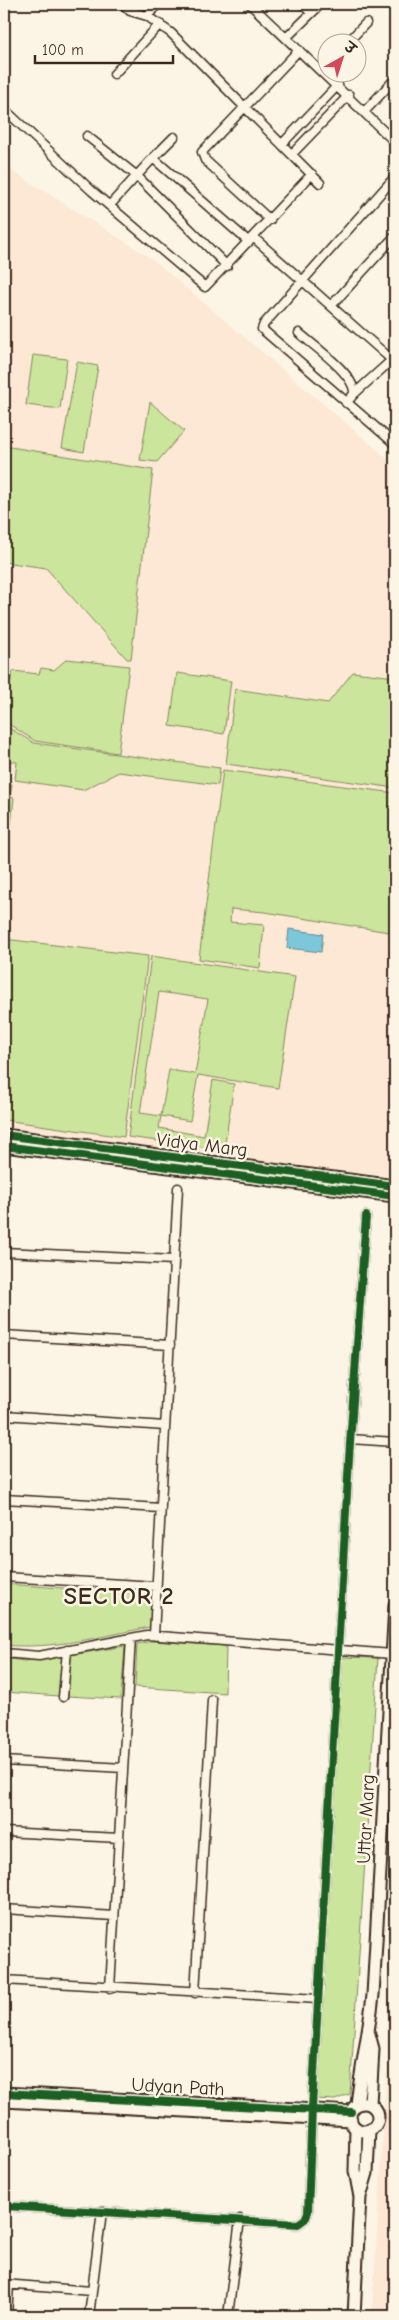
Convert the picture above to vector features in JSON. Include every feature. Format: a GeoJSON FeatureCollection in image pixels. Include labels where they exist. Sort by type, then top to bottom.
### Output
{"type":"FeatureCollection","features":[{"type":"Feature","properties":{"kind":"main road","name":"Vidya Marg"},"geometry":{"type":"LineString","coordinates":[[4,1135],[395,1186]]}},
{"type":"Feature","properties":{"kind":"main road","name":"Vidya Marg"},"geometry":{"type":"LineString","coordinates":[[4,1146],[395,1196]]}},
{"type":"Feature","properties":{"kind":"main road","name":"Uttar Marg"},"geometry":{"type":"LineString","coordinates":[[360,2197],[354,2171],[354,2116],[364,2048],[369,2034],[393,1672],[392,1654],[395,1605]]}},
{"type":"Feature","properties":{"kind":"main road","name":"Uttar Marg"},"geometry":{"type":"LineString","coordinates":[[354,2316],[360,2197],[367,2173],[369,2130],[378,2120],[377,2111],[370,2104],[373,2049],[369,2034]]}},
{"type":"Feature","properties":{"kind":"main road","name":"Udyan Path"},"geometry":{"type":"LineString","coordinates":[[4,2093],[354,2116]]}},
{"type":"Feature","properties":{"kind":"main road","name":"Udyan Path"},"geometry":{"type":"LineString","coordinates":[[4,2101],[312,2112]]}},
{"type":"Feature","properties":{"kind":"main road"},"geometry":{"type":"LineString","coordinates":[[369,2130],[354,2116],[370,2104]]}},
{"type":"Feature","properties":{"kind":"street"},"geometry":{"type":"LineString","coordinates":[[123,4],[130,11],[147,16],[160,24],[320,183]]}},
{"type":"Feature","properties":{"kind":"street"},"geometry":{"type":"LineString","coordinates":[[147,16],[158,4]]}},
{"type":"Feature","properties":{"kind":"street"},"geometry":{"type":"LineString","coordinates":[[250,4],[299,50],[316,62]]}},
{"type":"Feature","properties":{"kind":"street"},"geometry":{"type":"LineString","coordinates":[[302,4],[312,13]]}},
{"type":"Feature","properties":{"kind":"street"},"geometry":{"type":"LineString","coordinates":[[286,38],[320,4]]}},
{"type":"Feature","properties":{"kind":"street"},"geometry":{"type":"LineString","coordinates":[[357,32],[366,23]]}},
{"type":"Feature","properties":{"kind":"street"},"geometry":{"type":"LineString","coordinates":[[114,74],[160,24]]}},
{"type":"Feature","properties":{"kind":"street"},"geometry":{"type":"LineString","coordinates":[[270,220],[202,156],[204,149],[299,50]]}},
{"type":"Feature","properties":{"kind":"street"},"geometry":{"type":"LineString","coordinates":[[365,111],[395,79]]}},
{"type":"Feature","properties":{"kind":"street"},"geometry":{"type":"LineString","coordinates":[[336,82],[395,142]]}},
{"type":"Feature","properties":{"kind":"street"},"geometry":{"type":"LineString","coordinates":[[282,144],[338,85]]}},
{"type":"Feature","properties":{"kind":"street"},"geometry":{"type":"LineString","coordinates":[[292,154],[349,95]]}},
{"type":"Feature","properties":{"kind":"street"},"geometry":{"type":"LineString","coordinates":[[4,109],[110,205],[205,287],[227,266],[312,174]]}},
{"type":"Feature","properties":{"kind":"street"},"geometry":{"type":"LineString","coordinates":[[87,136],[137,176],[227,266]]}},
{"type":"Feature","properties":{"kind":"street"},"geometry":{"type":"LineString","coordinates":[[110,205],[174,137]]}},
{"type":"Feature","properties":{"kind":"street"},"geometry":{"type":"LineString","coordinates":[[154,158],[393,358],[346,403]]}},
{"type":"Feature","properties":{"kind":"street"},"geometry":{"type":"LineString","coordinates":[[395,177],[264,324],[262,329],[395,444]]}},
{"type":"Feature","properties":{"kind":"street"},"geometry":{"type":"LineString","coordinates":[[331,306],[395,236]]}},
{"type":"Feature","properties":{"kind":"street"},"geometry":{"type":"LineString","coordinates":[[300,333],[345,374],[353,384],[354,394]]}},
{"type":"Feature","properties":{"kind":"street"},"geometry":{"type":"LineString","coordinates":[[154,1635],[178,1188]]}},
{"type":"Feature","properties":{"kind":"street"},"geometry":{"type":"LineString","coordinates":[[4,2206],[298,2224],[305,2219],[308,2212],[318,1999],[350,1439],[366,1216]]}},
{"type":"Feature","properties":{"kind":"street"},"geometry":{"type":"LineString","coordinates":[[4,1252],[174,1260]]}},
{"type":"Feature","properties":{"kind":"street"},"geometry":{"type":"LineString","coordinates":[[4,1335],[170,1345]]}},
{"type":"Feature","properties":{"kind":"street"},"geometry":{"type":"LineString","coordinates":[[4,1415],[165,1426]]}},
{"type":"Feature","properties":{"kind":"street"},"geometry":{"type":"LineString","coordinates":[[350,1439],[395,1442]]}},
{"type":"Feature","properties":{"kind":"street"},"geometry":{"type":"LineString","coordinates":[[4,1499],[161,1508]]}},
{"type":"Feature","properties":{"kind":"street"},"geometry":{"type":"LineString","coordinates":[[4,1577],[156,1586]]}},
{"type":"Feature","properties":{"kind":"street"},"geometry":{"type":"LineString","coordinates":[[4,1653],[39,1656],[154,1635],[392,1654]]}},
{"type":"Feature","properties":{"kind":"street"},"geometry":{"type":"LineString","coordinates":[[110,1988],[131,1638]]}},
{"type":"Feature","properties":{"kind":"street"},"geometry":{"type":"LineString","coordinates":[[63,1697],[67,1650]]}},
{"type":"Feature","properties":{"kind":"street"},"geometry":{"type":"LineString","coordinates":[[195,1992],[212,1700]]}},
{"type":"Feature","properties":{"kind":"street"},"geometry":{"type":"LineString","coordinates":[[4,1761],[124,1768]]}},
{"type":"Feature","properties":{"kind":"street"},"geometry":{"type":"LineString","coordinates":[[4,1832],[119,1838]]}},
{"type":"Feature","properties":{"kind":"street"},"geometry":{"type":"LineString","coordinates":[[4,1909],[114,1916]]}},
{"type":"Feature","properties":{"kind":"street"},"geometry":{"type":"LineString","coordinates":[[4,1980],[110,1988],[318,1999]]}},
{"type":"Feature","properties":{"kind":"street"},"geometry":{"type":"LineString","coordinates":[[89,2316],[102,2211]]}},
{"type":"Feature","properties":{"kind":"street"},"geometry":{"type":"LineString","coordinates":[[228,2316],[240,2220]]}},
{"type":"Feature","properties":{"kind":"street"},"geometry":{"type":"LineString","coordinates":[[7,2316],[6,2285],[91,2291]]}},
{"type":"Feature","properties":{"kind":"shaded area"},"geometry":{"type":"Polygon","coordinates":[[[4,166],[151,258],[395,465],[395,1177],[124,1151],[4,1135],[4,166]]]}},
{"type":"Feature","properties":{"kind":"shaded area"},"geometry":{"type":"Polygon","coordinates":[[[395,1880],[395,2316],[372,2316],[387,2066],[395,1880]]]}},
{"type":"Feature","properties":{"kind":"green space"},"geometry":{"type":"Polygon","coordinates":[[[33,355],[67,359],[60,409],[26,405],[33,355]]]}},
{"type":"Feature","properties":{"kind":"green space"},"geometry":{"type":"Polygon","coordinates":[[[77,362],[98,366],[84,452],[62,448],[77,362]]]}},
{"type":"Feature","properties":{"kind":"green space"},"geometry":{"type":"Polygon","coordinates":[[[150,402],[184,431],[157,462],[140,460],[150,402]]]}},
{"type":"Feature","properties":{"kind":"green space"},"geometry":{"type":"Polygon","coordinates":[[[4,446],[153,470],[131,659],[127,659],[46,568],[4,562],[4,446]]]}},
{"type":"Feature","properties":{"kind":"green space"},"geometry":{"type":"Polygon","coordinates":[[[67,659],[129,666],[118,753],[35,741],[4,721],[4,693],[9,688],[13,671],[39,674],[41,668],[54,670],[67,659]]]}},
{"type":"Feature","properties":{"kind":"green space"},"geometry":{"type":"Polygon","coordinates":[[[353,672],[395,677],[395,788],[226,764],[235,689],[328,703],[353,672]]]}},
{"type":"Feature","properties":{"kind":"green space"},"geometry":{"type":"Polygon","coordinates":[[[177,673],[231,681],[224,734],[170,726],[177,673]]]}},
{"type":"Feature","properties":{"kind":"green space"},"geometry":{"type":"Polygon","coordinates":[[[4,725],[34,743],[220,768],[218,785],[119,772],[83,790],[15,780],[17,762],[4,760],[4,725]]]}},
{"type":"Feature","properties":{"kind":"green space"},"geometry":{"type":"Polygon","coordinates":[[[223,770],[395,793],[395,933],[265,912],[231,909],[230,922],[264,925],[260,968],[199,959],[223,770]]]}},
{"type":"Feature","properties":{"kind":"green space"},"geometry":{"type":"Polygon","coordinates":[[[4,783],[12,784],[10,797],[14,798],[11,824],[4,823],[4,783]]]}},
{"type":"Feature","properties":{"kind":"green space"},"geometry":{"type":"Polygon","coordinates":[[[4,939],[148,956],[124,1137],[4,1120],[4,939]]]}},
{"type":"Feature","properties":{"kind":"green space"},"geometry":{"type":"Polygon","coordinates":[[[151,956],[295,977],[278,1088],[198,1075],[190,1121],[161,1116],[159,1128],[204,1136],[213,1080],[234,1084],[224,1150],[128,1137],[151,956]],[[159,992],[140,1113],[161,1116],[169,1070],[195,1074],[208,999],[159,992]]]}},
{"type":"Feature","properties":{"kind":"green space"},"geometry":{"type":"Polygon","coordinates":[[[4,1584],[152,1594],[150,1627],[59,1644],[41,1646],[4,1645],[4,1584]]]}},
{"type":"Feature","properties":{"kind":"green space"},"geometry":{"type":"Polygon","coordinates":[[[152,1641],[226,1646],[225,1693],[135,1687],[137,1644],[152,1641]]]}},
{"type":"Feature","properties":{"kind":"green space"},"geometry":{"type":"Polygon","coordinates":[[[125,1646],[121,1699],[68,1696],[71,1655],[125,1646]]]}},
{"type":"Feature","properties":{"kind":"green space"},"geometry":{"type":"Polygon","coordinates":[[[63,1655],[59,1696],[4,1692],[4,1658],[24,1661],[63,1655]]]}},
{"type":"Feature","properties":{"kind":"green space"},"geometry":{"type":"Polygon","coordinates":[[[341,1657],[378,1658],[350,2094],[335,2100],[315,2099],[341,1657]]]}},
{"type":"Feature","properties":{"kind":"water"},"geometry":{"type":"Polygon","coordinates":[[[289,929],[323,934],[321,952],[287,948],[289,929]]]}},
{"type":"Feature","properties":{"kind":"cycle path"},"geometry":{"type":"LineString","coordinates":[[4,1135],[395,1186]]}},
{"type":"Feature","properties":{"kind":"cycle path"},"geometry":{"type":"LineString","coordinates":[[4,1146],[395,1196]]}},
{"type":"Feature","properties":{"kind":"cycle path"},"geometry":{"type":"LineString","coordinates":[[4,2206],[298,2224],[305,2219],[308,2212],[312,2108],[349,1458],[366,1216]]}},
{"type":"Feature","properties":{"kind":"cycle path"},"geometry":{"type":"LineString","coordinates":[[4,2093],[351,2112]]}},
{"type":"Feature","properties":{"kind":"district","name":"SECTOR 2"},"geometry":{"type":"Point","coordinates":[119,1596]}}]}
